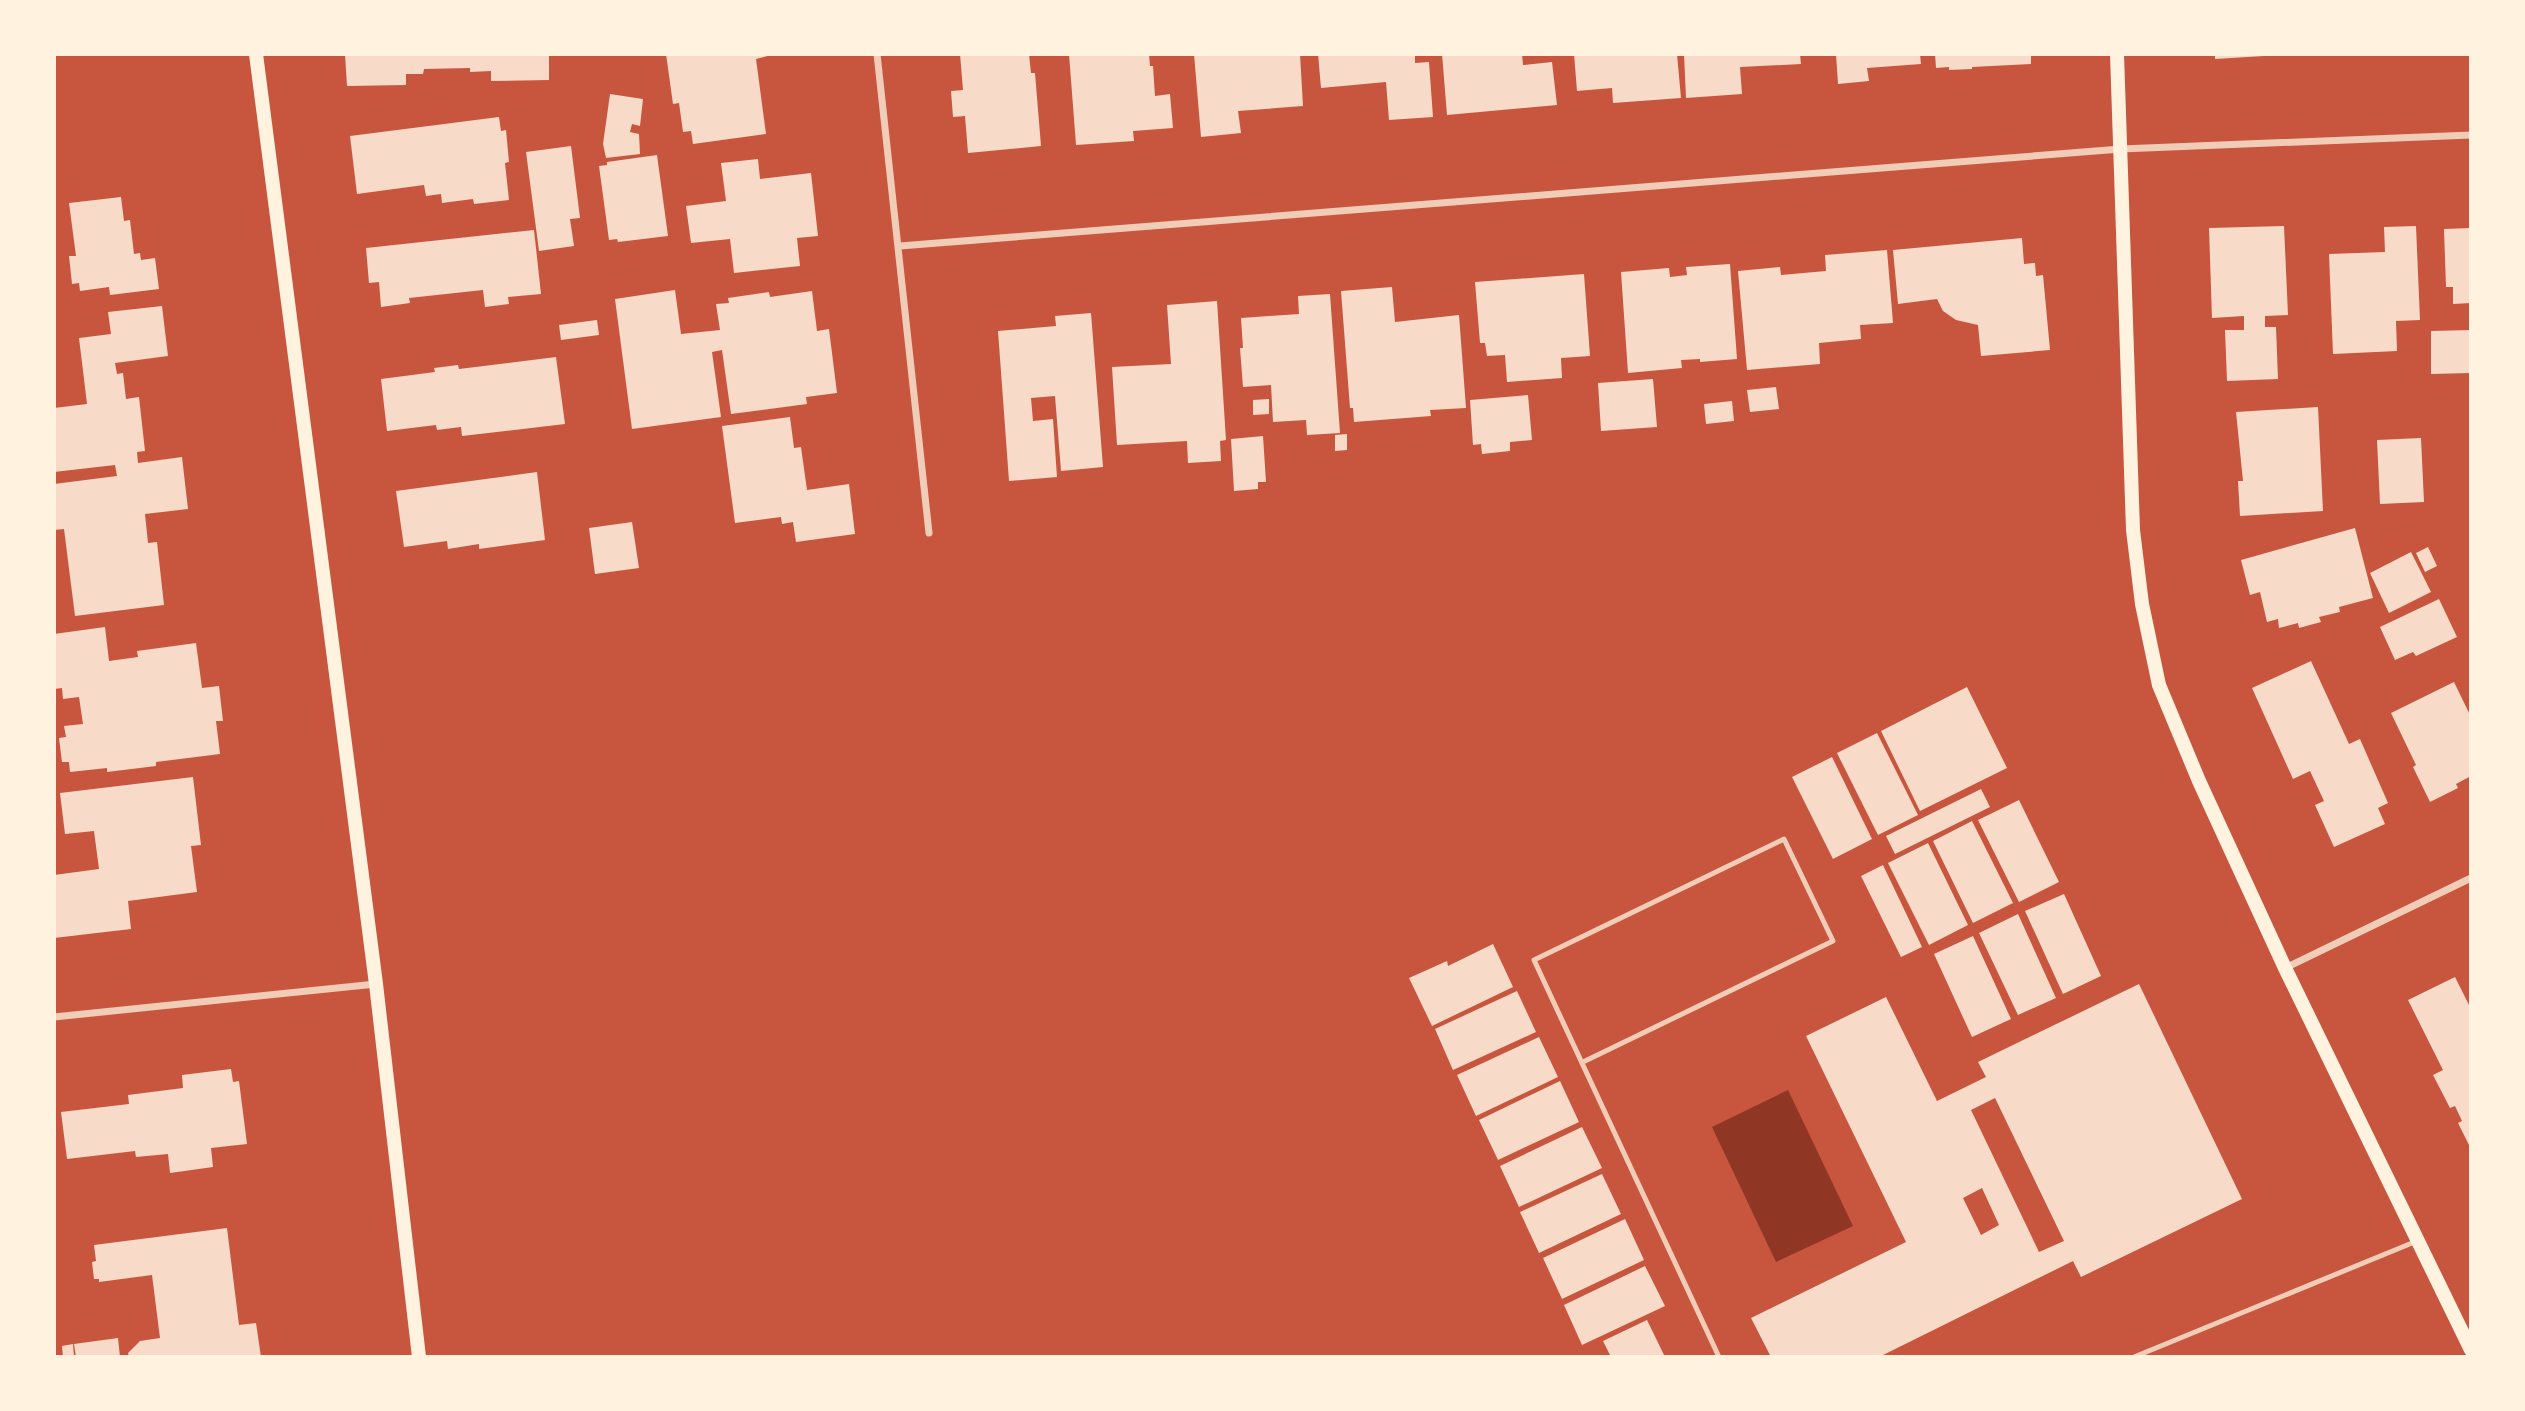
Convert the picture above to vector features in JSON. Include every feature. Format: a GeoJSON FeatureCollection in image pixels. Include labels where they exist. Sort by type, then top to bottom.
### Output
{"type":"FeatureCollection","features":[{"type":"Feature","properties":{"kind":"main road"},"geometry":{"type":"LineString","coordinates":[[256,54],[376,984],[419,1357]]}},
{"type":"Feature","properties":{"kind":"main road"},"geometry":{"type":"LineString","coordinates":[[2117,54],[2133,530],[2141,604],[2159,685],[2199,781],[2285,968],[2471,1350]]}},
{"type":"Feature","properties":{"kind":"street"},"geometry":{"type":"LineString","coordinates":[[877,54],[900,246],[929,533]]}},
{"type":"Feature","properties":{"kind":"street"},"geometry":{"type":"LineString","coordinates":[[900,246],[2121,149],[2471,135]]}},
{"type":"Feature","properties":{"kind":"street"},"geometry":{"type":"LineString","coordinates":[[2285,968],[2471,878]]}},
{"type":"Feature","properties":{"kind":"street"},"geometry":{"type":"LineString","coordinates":[[54,1017],[376,984]]}},
{"type":"Feature","properties":{"kind":"lane"},"geometry":{"type":"LineString","coordinates":[[1583,1062],[1833,941],[1784,839],[1534,960],[1719,1357]]}},
{"type":"Feature","properties":{"kind":"lane"},"geometry":{"type":"LineString","coordinates":[[2134,1357],[2417,1241]]}},
{"type":"Feature","properties":{"kind":"shaded area"},"geometry":{"type":"Polygon","coordinates":[[[1788,1090],[1853,1226],[1776,1262],[1712,1127],[1788,1090]]]}},
{"type":"Feature","properties":{"kind":"building"},"geometry":{"type":"Polygon","coordinates":[[[345,54],[549,54],[549,80],[491,81],[491,71],[470,72],[470,68],[424,69],[423,74],[406,74],[406,85],[347,86],[345,54]]]}},
{"type":"Feature","properties":{"kind":"building"},"geometry":{"type":"Polygon","coordinates":[[[666,54],[775,54],[756,59],[766,134],[693,144],[691,131],[683,132],[679,103],[673,104],[666,54]]]}},
{"type":"Feature","properties":{"kind":"building"},"geometry":{"type":"Polygon","coordinates":[[[960,54],[1029,54],[1031,73],[1035,73],[1041,146],[968,153],[965,116],[953,117],[951,91],[963,90],[960,54]]]}},
{"type":"Feature","properties":{"kind":"building"},"geometry":{"type":"Polygon","coordinates":[[[1069,54],[1149,54],[1150,66],[1153,66],[1155,96],[1170,94],[1173,128],[1133,131],[1134,141],[1076,145],[1069,54]]]}},
{"type":"Feature","properties":{"kind":"building"},"geometry":{"type":"Polygon","coordinates":[[[1194,54],[1300,54],[1303,106],[1238,111],[1241,133],[1201,137],[1194,54]]]}},
{"type":"Feature","properties":{"kind":"building"},"geometry":{"type":"Polygon","coordinates":[[[1318,54],[1415,54],[1415,63],[1429,62],[1433,117],[1389,120],[1386,82],[1321,88],[1318,54]]]}},
{"type":"Feature","properties":{"kind":"building"},"geometry":{"type":"Polygon","coordinates":[[[1442,54],[1522,54],[1523,65],[1552,62],[1557,105],[1447,115],[1442,54]]]}},
{"type":"Feature","properties":{"kind":"building"},"geometry":{"type":"Polygon","coordinates":[[[1574,54],[1677,54],[1681,98],[1613,103],[1612,88],[1577,91],[1574,54]]]}},
{"type":"Feature","properties":{"kind":"building"},"geometry":{"type":"Polygon","coordinates":[[[1684,54],[1800,54],[1801,64],[1740,67],[1742,94],[1686,98],[1684,54]]]}},
{"type":"Feature","properties":{"kind":"building"},"geometry":{"type":"Polygon","coordinates":[[[1836,54],[1920,54],[1921,64],[1867,68],[1869,81],[1838,84],[1836,54]]]}},
{"type":"Feature","properties":{"kind":"building"},"geometry":{"type":"Polygon","coordinates":[[[1935,54],[2031,54],[2031,64],[1949,70],[1949,67],[1936,68],[1935,54]]]}},
{"type":"Feature","properties":{"kind":"building"},"geometry":{"type":"Polygon","coordinates":[[[2215,54],[2264,54],[2264,56],[2215,59],[2215,54]]]}},
{"type":"Feature","properties":{"kind":"building"},"geometry":{"type":"Polygon","coordinates":[[[610,94],[643,99],[640,126],[632,124],[630,132],[639,134],[640,154],[606,158],[603,144],[610,94]]]}},
{"type":"Feature","properties":{"kind":"building"},"geometry":{"type":"Polygon","coordinates":[[[499,117],[501,131],[506,130],[509,162],[505,163],[509,200],[474,204],[473,199],[442,203],[441,194],[426,196],[424,185],[357,194],[350,136],[499,117]]]}},
{"type":"Feature","properties":{"kind":"building"},"geometry":{"type":"Polygon","coordinates":[[[571,146],[580,218],[570,219],[574,246],[539,251],[526,152],[571,146]]]}},
{"type":"Feature","properties":{"kind":"building"},"geometry":{"type":"Polygon","coordinates":[[[657,155],[668,236],[618,242],[617,239],[609,240],[599,166],[607,165],[607,162],[657,155]]]}},
{"type":"Feature","properties":{"kind":"building"},"geometry":{"type":"Polygon","coordinates":[[[758,159],[760,179],[811,173],[818,236],[797,238],[800,266],[734,273],[730,239],[691,243],[686,206],[726,201],[721,163],[758,159]]]}},
{"type":"Feature","properties":{"kind":"building"},"geometry":{"type":"Polygon","coordinates":[[[121,197],[124,221],[130,220],[134,254],[140,253],[141,260],[155,258],[159,289],[110,295],[109,287],[80,291],[79,283],[72,284],[69,256],[76,256],[69,203],[121,197]]]}},
{"type":"Feature","properties":{"kind":"building"},"geometry":{"type":"Polygon","coordinates":[[[2284,226],[2288,315],[2265,316],[2265,327],[2276,327],[2278,379],[2227,381],[2225,330],[2244,330],[2244,316],[2212,318],[2209,228],[2284,226]]]}},
{"type":"Feature","properties":{"kind":"building"},"geometry":{"type":"Polygon","coordinates":[[[2416,226],[2420,320],[2396,321],[2397,351],[2333,354],[2329,254],[2385,252],[2384,227],[2416,226]]]}},
{"type":"Feature","properties":{"kind":"building"},"geometry":{"type":"Polygon","coordinates":[[[2471,228],[2471,303],[2453,304],[2453,287],[2446,287],[2444,229],[2471,228]]]}},
{"type":"Feature","properties":{"kind":"building"},"geometry":{"type":"Polygon","coordinates":[[[534,230],[541,294],[508,297],[509,304],[485,307],[483,290],[409,298],[410,303],[381,307],[379,282],[369,283],[366,248],[534,230]]]}},
{"type":"Feature","properties":{"kind":"building"},"geometry":{"type":"Polygon","coordinates":[[[2022,238],[2024,264],[2035,263],[2036,276],[2043,275],[2050,350],[1981,356],[1978,325],[1956,320],[1943,311],[1937,299],[1898,304],[1893,250],[2022,238]]]}},
{"type":"Feature","properties":{"kind":"building"},"geometry":{"type":"Polygon","coordinates":[[[1887,250],[1893,323],[1860,325],[1861,339],[1819,343],[1820,364],[1747,370],[1738,271],[1780,267],[1781,275],[1826,271],[1825,255],[1887,250]]]}},
{"type":"Feature","properties":{"kind":"building"},"geometry":{"type":"Polygon","coordinates":[[[1730,264],[1737,359],[1700,362],[1700,359],[1681,360],[1682,368],[1628,373],[1621,272],[1669,268],[1670,277],[1687,275],[1686,267],[1730,264]]]}},
{"type":"Feature","properties":{"kind":"building"},"geometry":{"type":"Polygon","coordinates":[[[1584,274],[1590,356],[1561,358],[1562,378],[1507,382],[1505,355],[1487,356],[1485,343],[1480,343],[1475,282],[1584,274]]]}},
{"type":"Feature","properties":{"kind":"building"},"geometry":{"type":"Polygon","coordinates":[[[1392,287],[1395,322],[1459,315],[1466,408],[1430,410],[1431,416],[1354,422],[1353,408],[1350,408],[1341,291],[1392,287]]]}},
{"type":"Feature","properties":{"kind":"building"},"geometry":{"type":"Polygon","coordinates":[[[675,290],[681,334],[720,330],[716,304],[729,303],[728,298],[769,292],[770,297],[812,291],[817,331],[829,329],[837,393],[806,397],[807,404],[731,414],[722,350],[712,352],[721,417],[632,429],[615,299],[675,290]]]}},
{"type":"Feature","properties":{"kind":"building"},"geometry":{"type":"Polygon","coordinates":[[[1330,294],[1340,433],[1307,435],[1306,420],[1273,422],[1271,385],[1243,387],[1241,318],[1299,314],[1298,296],[1330,294]]]}},
{"type":"Feature","properties":{"kind":"building"},"geometry":{"type":"Polygon","coordinates":[[[1217,301],[1226,440],[1220,441],[1221,461],[1188,463],[1187,441],[1117,445],[1112,367],[1171,364],[1167,305],[1217,301]]]}},
{"type":"Feature","properties":{"kind":"building"},"geometry":{"type":"Polygon","coordinates":[[[162,306],[168,356],[115,363],[117,374],[123,373],[126,399],[139,397],[145,451],[137,452],[138,463],[182,457],[188,509],[145,514],[148,543],[157,542],[164,605],[75,616],[64,529],[54,530],[54,484],[117,476],[115,465],[54,472],[54,408],[87,404],[79,338],[111,334],[108,312],[162,306]]]}},
{"type":"Feature","properties":{"kind":"building"},"geometry":{"type":"Polygon","coordinates":[[[1091,313],[1103,467],[1061,471],[1055,396],[1031,398],[1033,421],[1053,419],[1057,477],[1009,481],[998,331],[1056,326],[1055,316],[1091,313]]]}},
{"type":"Feature","properties":{"kind":"building"},"geometry":{"type":"Polygon","coordinates":[[[597,320],[599,335],[561,340],[559,325],[597,320]]]}},
{"type":"Feature","properties":{"kind":"building"},"geometry":{"type":"Polygon","coordinates":[[[2471,330],[2471,373],[2431,374],[2431,331],[2471,330]]]}},
{"type":"Feature","properties":{"kind":"building"},"geometry":{"type":"Polygon","coordinates":[[[556,357],[565,424],[462,436],[461,427],[437,430],[436,425],[387,431],[381,379],[435,372],[434,368],[458,365],[459,369],[556,357]]]}},
{"type":"Feature","properties":{"kind":"building"},"geometry":{"type":"Polygon","coordinates":[[[1653,379],[1657,427],[1601,431],[1598,383],[1653,379]]]}},
{"type":"Feature","properties":{"kind":"building"},"geometry":{"type":"Polygon","coordinates":[[[1776,387],[1779,409],[1750,412],[1747,390],[1776,387]]]}},
{"type":"Feature","properties":{"kind":"building"},"geometry":{"type":"Polygon","coordinates":[[[1528,395],[1532,440],[1510,442],[1510,451],[1482,454],[1481,444],[1473,445],[1470,400],[1528,395]]]}},
{"type":"Feature","properties":{"kind":"building"},"geometry":{"type":"Polygon","coordinates":[[[1269,399],[1269,414],[1253,415],[1253,400],[1269,399]]]}},
{"type":"Feature","properties":{"kind":"building"},"geometry":{"type":"Polygon","coordinates":[[[1732,401],[1734,421],[1706,424],[1704,404],[1732,401]]]}},
{"type":"Feature","properties":{"kind":"building"},"geometry":{"type":"Polygon","coordinates":[[[2318,407],[2323,511],[2240,516],[2238,481],[2243,481],[2236,412],[2318,407]]]}},
{"type":"Feature","properties":{"kind":"building"},"geometry":{"type":"Polygon","coordinates":[[[790,417],[794,448],[801,447],[807,490],[849,484],[855,534],[796,542],[793,522],[782,524],[781,517],[735,523],[722,426],[790,417]]]}},
{"type":"Feature","properties":{"kind":"building"},"geometry":{"type":"Polygon","coordinates":[[[1347,434],[1347,450],[1335,451],[1335,435],[1347,434]]]}},
{"type":"Feature","properties":{"kind":"building"},"geometry":{"type":"Polygon","coordinates":[[[1263,436],[1266,482],[1258,482],[1258,489],[1234,491],[1231,439],[1263,436]]]}},
{"type":"Feature","properties":{"kind":"building"},"geometry":{"type":"Polygon","coordinates":[[[2421,438],[2424,502],[2380,504],[2377,440],[2421,438]]]}},
{"type":"Feature","properties":{"kind":"building"},"geometry":{"type":"Polygon","coordinates":[[[537,472],[545,540],[479,549],[479,544],[448,549],[447,541],[404,547],[396,491],[537,472]]]}},
{"type":"Feature","properties":{"kind":"building"},"geometry":{"type":"Polygon","coordinates":[[[632,522],[639,568],[595,574],[589,528],[632,522]]]}},
{"type":"Feature","properties":{"kind":"building"},"geometry":{"type":"Polygon","coordinates":[[[2355,528],[2373,598],[2339,607],[2340,612],[2319,617],[2321,622],[2299,628],[2298,623],[2279,628],[2278,619],[2267,622],[2260,592],[2250,595],[2241,560],[2355,528]]]}},
{"type":"Feature","properties":{"kind":"building"},"geometry":{"type":"Polygon","coordinates":[[[2428,547],[2437,566],[2425,572],[2416,553],[2428,547]]]}},
{"type":"Feature","properties":{"kind":"building"},"geometry":{"type":"Polygon","coordinates":[[[2411,552],[2431,592],[2389,613],[2370,573],[2411,552]]]}},
{"type":"Feature","properties":{"kind":"building"},"geometry":{"type":"Polygon","coordinates":[[[2439,599],[2457,637],[2416,656],[2413,652],[2395,660],[2380,627],[2439,599]]]}},
{"type":"Feature","properties":{"kind":"building"},"geometry":{"type":"Polygon","coordinates":[[[105,627],[109,661],[138,657],[137,651],[196,643],[202,688],[219,686],[223,721],[216,721],[220,754],[156,762],[156,766],[107,772],[107,768],[70,772],[69,762],[62,762],[59,738],[66,737],[64,726],[83,724],[79,697],[63,699],[62,688],[54,689],[54,634],[105,627]]]}},
{"type":"Feature","properties":{"kind":"building"},"geometry":{"type":"Polygon","coordinates":[[[2311,661],[2349,744],[2360,739],[2388,803],[2378,808],[2385,824],[2334,847],[2315,805],[2324,801],[2310,771],[2293,779],[2252,688],[2311,661]]]}},
{"type":"Feature","properties":{"kind":"building"},"geometry":{"type":"Polygon","coordinates":[[[2454,682],[2471,717],[2471,776],[2456,784],[2458,788],[2430,802],[2391,713],[2454,682]]]}},
{"type":"Feature","properties":{"kind":"building"},"geometry":{"type":"Polygon","coordinates":[[[1967,687],[2007,768],[1920,811],[1881,731],[1967,687]]]}},
{"type":"Feature","properties":{"kind":"building"},"geometry":{"type":"Polygon","coordinates":[[[1877,733],[1918,815],[1878,835],[1837,753],[1877,733]]]}},
{"type":"Feature","properties":{"kind":"building"},"geometry":{"type":"Polygon","coordinates":[[[1832,757],[1872,839],[1833,859],[1792,777],[1832,757]]]}},
{"type":"Feature","properties":{"kind":"building"},"geometry":{"type":"Polygon","coordinates":[[[193,777],[201,845],[191,846],[197,892],[128,901],[131,929],[54,938],[54,875],[99,869],[94,831],[65,834],[60,793],[193,777]]]}},
{"type":"Feature","properties":{"kind":"building"},"geometry":{"type":"Polygon","coordinates":[[[1981,789],[1990,807],[1895,854],[1886,836],[1981,789]]]}},
{"type":"Feature","properties":{"kind":"building"},"geometry":{"type":"Polygon","coordinates":[[[2019,800],[2059,882],[2019,902],[1978,820],[2019,800]]]}},
{"type":"Feature","properties":{"kind":"building"},"geometry":{"type":"Polygon","coordinates":[[[1972,821],[2013,903],[1973,923],[1933,841],[1972,821]]]}},
{"type":"Feature","properties":{"kind":"building"},"geometry":{"type":"Polygon","coordinates":[[[1928,843],[1968,925],[1929,945],[1888,863],[1928,843]]]}},
{"type":"Feature","properties":{"kind":"building"},"geometry":{"type":"Polygon","coordinates":[[[1883,865],[1922,947],[1901,957],[1861,876],[1883,865]]]}},
{"type":"Feature","properties":{"kind":"building"},"geometry":{"type":"Polygon","coordinates":[[[2064,894],[2101,976],[2063,994],[2025,911],[2064,894]]]}},
{"type":"Feature","properties":{"kind":"building"},"geometry":{"type":"Polygon","coordinates":[[[2018,914],[2056,998],[2018,1015],[1979,933],[2018,914]]]}},
{"type":"Feature","properties":{"kind":"building"},"geometry":{"type":"Polygon","coordinates":[[[1973,936],[2011,1019],[1972,1037],[1934,954],[1973,936]]]}},
{"type":"Feature","properties":{"kind":"building"},"geometry":{"type":"Polygon","coordinates":[[[1493,944],[1513,987],[1432,1026],[1409,978],[1447,961],[1448,966],[1493,944]]]}},
{"type":"Feature","properties":{"kind":"building"},"geometry":{"type":"Polygon","coordinates":[[[2455,977],[2471,1009],[2471,1149],[2458,1123],[2462,1121],[2455,1106],[2450,1108],[2433,1075],[2443,1070],[2408,1000],[2455,977]]]}},
{"type":"Feature","properties":{"kind":"building"},"geometry":{"type":"Polygon","coordinates":[[[2139,984],[2242,1199],[2081,1277],[2073,1261],[1879,1357],[1771,1357],[1751,1318],[1906,1242],[1806,1036],[1886,997],[1937,1101],[1986,1077],[1978,1062],[2139,984]],[[1995,1098],[1971,1110],[2039,1252],[2064,1241],[1995,1098]],[[1982,1188],[1963,1198],[1981,1235],[1999,1225],[1982,1188]]]}},
{"type":"Feature","properties":{"kind":"building"},"geometry":{"type":"Polygon","coordinates":[[[1517,991],[1536,1032],[1453,1070],[1435,1029],[1517,991]]]}},
{"type":"Feature","properties":{"kind":"building"},"geometry":{"type":"Polygon","coordinates":[[[1539,1037],[1558,1077],[1476,1116],[1457,1075],[1539,1037]]]}},
{"type":"Feature","properties":{"kind":"building"},"geometry":{"type":"Polygon","coordinates":[[[231,1069],[233,1082],[239,1081],[247,1144],[211,1148],[213,1167],[170,1173],[168,1154],[136,1157],[135,1151],[67,1159],[61,1112],[129,1104],[128,1095],[183,1088],[182,1075],[231,1069]]]}},
{"type":"Feature","properties":{"kind":"building"},"geometry":{"type":"Polygon","coordinates":[[[1560,1081],[1579,1122],[1498,1160],[1479,1120],[1560,1081]]]}},
{"type":"Feature","properties":{"kind":"building"},"geometry":{"type":"Polygon","coordinates":[[[1582,1127],[1602,1168],[1519,1207],[1500,1166],[1582,1127]]]}},
{"type":"Feature","properties":{"kind":"building"},"geometry":{"type":"Polygon","coordinates":[[[1602,1174],[1621,1214],[1539,1253],[1520,1212],[1602,1174]]]}},
{"type":"Feature","properties":{"kind":"building"},"geometry":{"type":"Polygon","coordinates":[[[1625,1219],[1644,1260],[1562,1299],[1543,1258],[1625,1219]]]}},
{"type":"Feature","properties":{"kind":"building"},"geometry":{"type":"Polygon","coordinates":[[[227,1228],[239,1325],[256,1323],[261,1357],[129,1357],[128,1353],[140,1341],[160,1338],[152,1275],[99,1282],[99,1279],[94,1279],[94,1245],[227,1228]]]}},
{"type":"Feature","properties":{"kind":"building"},"geometry":{"type":"Polygon","coordinates":[[[1645,1266],[1665,1306],[1582,1345],[1564,1305],[1645,1266]]]}},
{"type":"Feature","properties":{"kind":"building"},"geometry":{"type":"Polygon","coordinates":[[[1647,1320],[1665,1357],[1611,1357],[1603,1341],[1647,1320]]]}},
{"type":"Feature","properties":{"kind":"building"},"geometry":{"type":"Polygon","coordinates":[[[118,1338],[120,1357],[76,1357],[74,1344],[118,1338]]]}},
{"type":"Feature","properties":{"kind":"building"},"geometry":{"type":"Polygon","coordinates":[[[73,1344],[74,1357],[63,1357],[62,1346],[73,1344]]]}}]}
